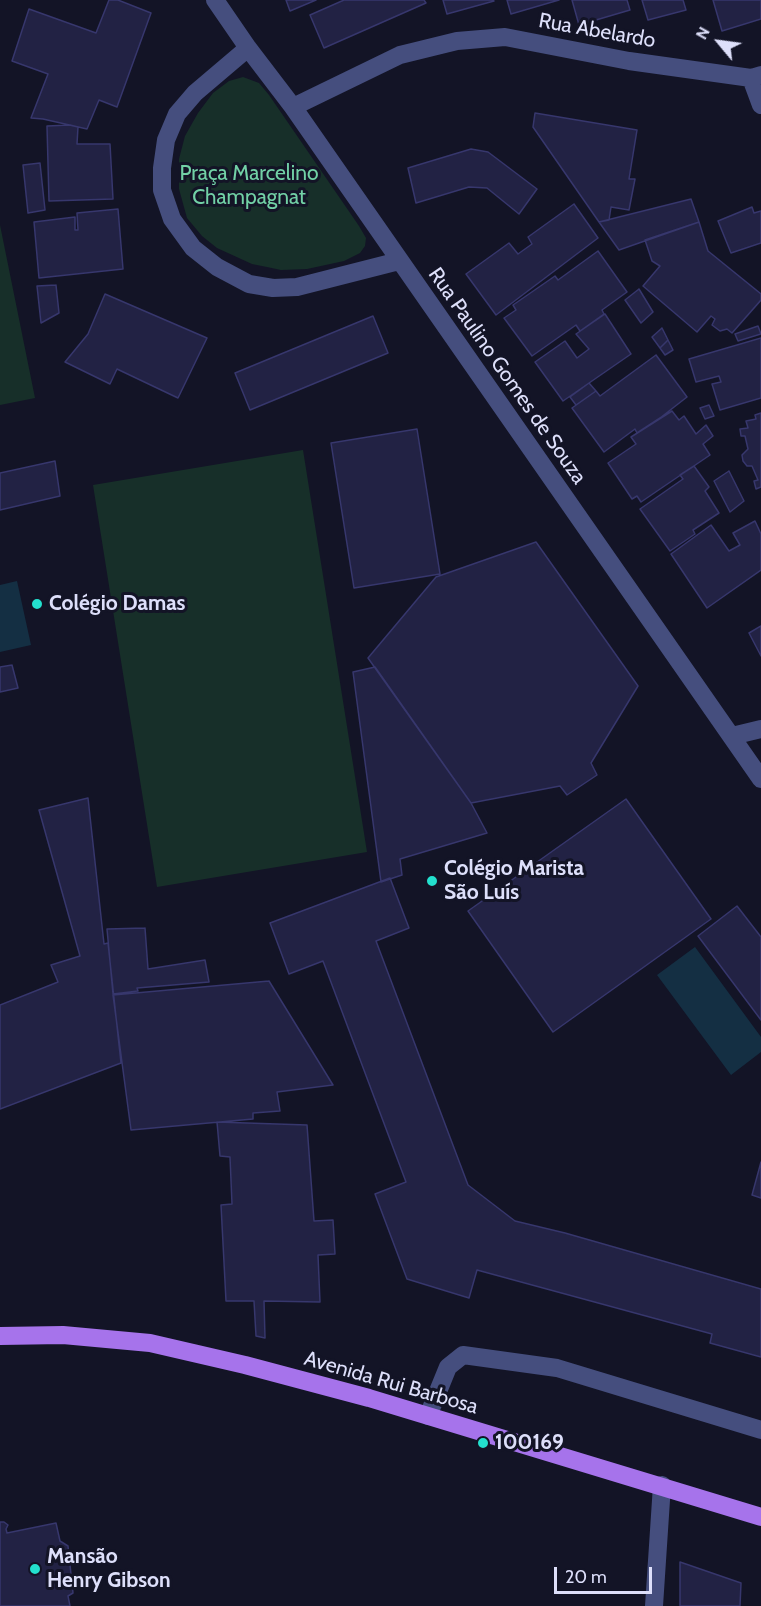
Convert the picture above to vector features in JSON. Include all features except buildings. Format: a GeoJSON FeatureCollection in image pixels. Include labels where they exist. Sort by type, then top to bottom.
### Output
{"type":"FeatureCollection","features":[{"type":"Feature","properties":{"kind":"main road","name":"Avenida Rui Barbosa"},"geometry":{"type":"LineString","coordinates":[[0,1336],[63,1335],[150,1343],[245,1365],[428,1416],[662,1485],[761,1517]]}},
{"type":"Feature","properties":{"kind":"street","name":"Rua Paulino Gomes de Souza"},"geometry":{"type":"LineString","coordinates":[[215,0],[248,48],[293,106],[761,779]]}},
{"type":"Feature","properties":{"kind":"street","name":"Rua Abelardo"},"geometry":{"type":"LineString","coordinates":[[293,106],[400,55],[457,41],[505,37],[629,61],[756,76]]}},
{"type":"Feature","properties":{"kind":"street"},"geometry":{"type":"LineString","coordinates":[[248,48],[195,93],[177,114],[166,140],[162,168],[162,190],[172,219],[193,248],[217,267],[249,284],[273,288],[297,287],[399,261]]}},
{"type":"Feature","properties":{"kind":"street"},"geometry":{"type":"LineString","coordinates":[[756,76],[761,105]]}},
{"type":"Feature","properties":{"kind":"street"},"geometry":{"type":"LineString","coordinates":[[732,736],[761,729]]}},
{"type":"Feature","properties":{"kind":"street"},"geometry":{"type":"LineString","coordinates":[[428,1416],[448,1367],[463,1355],[557,1368],[761,1430]]}},
{"type":"Feature","properties":{"kind":"street"},"geometry":{"type":"LineString","coordinates":[[654,1606],[662,1485]]}},
{"type":"Feature","properties":{"kind":"green space","name":"Praça Marcelino Champagnat"},"geometry":{"type":"Polygon","coordinates":[[[243,77],[259,83],[269,95],[359,226],[366,238],[365,246],[360,253],[344,261],[307,269],[281,270],[252,264],[217,248],[202,236],[187,218],[179,189],[179,159],[185,136],[213,93],[229,81],[243,77]]]}},
{"type":"Feature","properties":{"kind":"green space"},"geometry":{"type":"Polygon","coordinates":[[[0,225],[35,398],[0,405],[0,225]]]}},
{"type":"Feature","properties":{"kind":"green space"},"geometry":{"type":"Polygon","coordinates":[[[303,450],[367,852],[157,887],[93,485],[303,450]]]}},
{"type":"Feature","properties":{"kind":"water"},"geometry":{"type":"Polygon","coordinates":[[[17,581],[31,645],[0,652],[0,585],[17,581]]]}},
{"type":"Feature","properties":{"kind":"water"},"geometry":{"type":"Polygon","coordinates":[[[695,947],[761,1037],[761,1052],[731,1075],[657,975],[695,947]]]}},
{"type":"Feature","properties":{"kind":"place","name":"Colégio Damas"},"geometry":{"type":"Point","coordinates":[37,604]}},
{"type":"Feature","properties":{"kind":"place","name":"Colégio Marista São Luís"},"geometry":{"type":"Point","coordinates":[432,881]}},
{"type":"Feature","properties":{"kind":"place","name":"100169"},"geometry":{"type":"Point","coordinates":[483,1443]}},
{"type":"Feature","properties":{"kind":"place","name":"Mansão Henry Gibson"},"geometry":{"type":"Point","coordinates":[35,1569]}}]}
